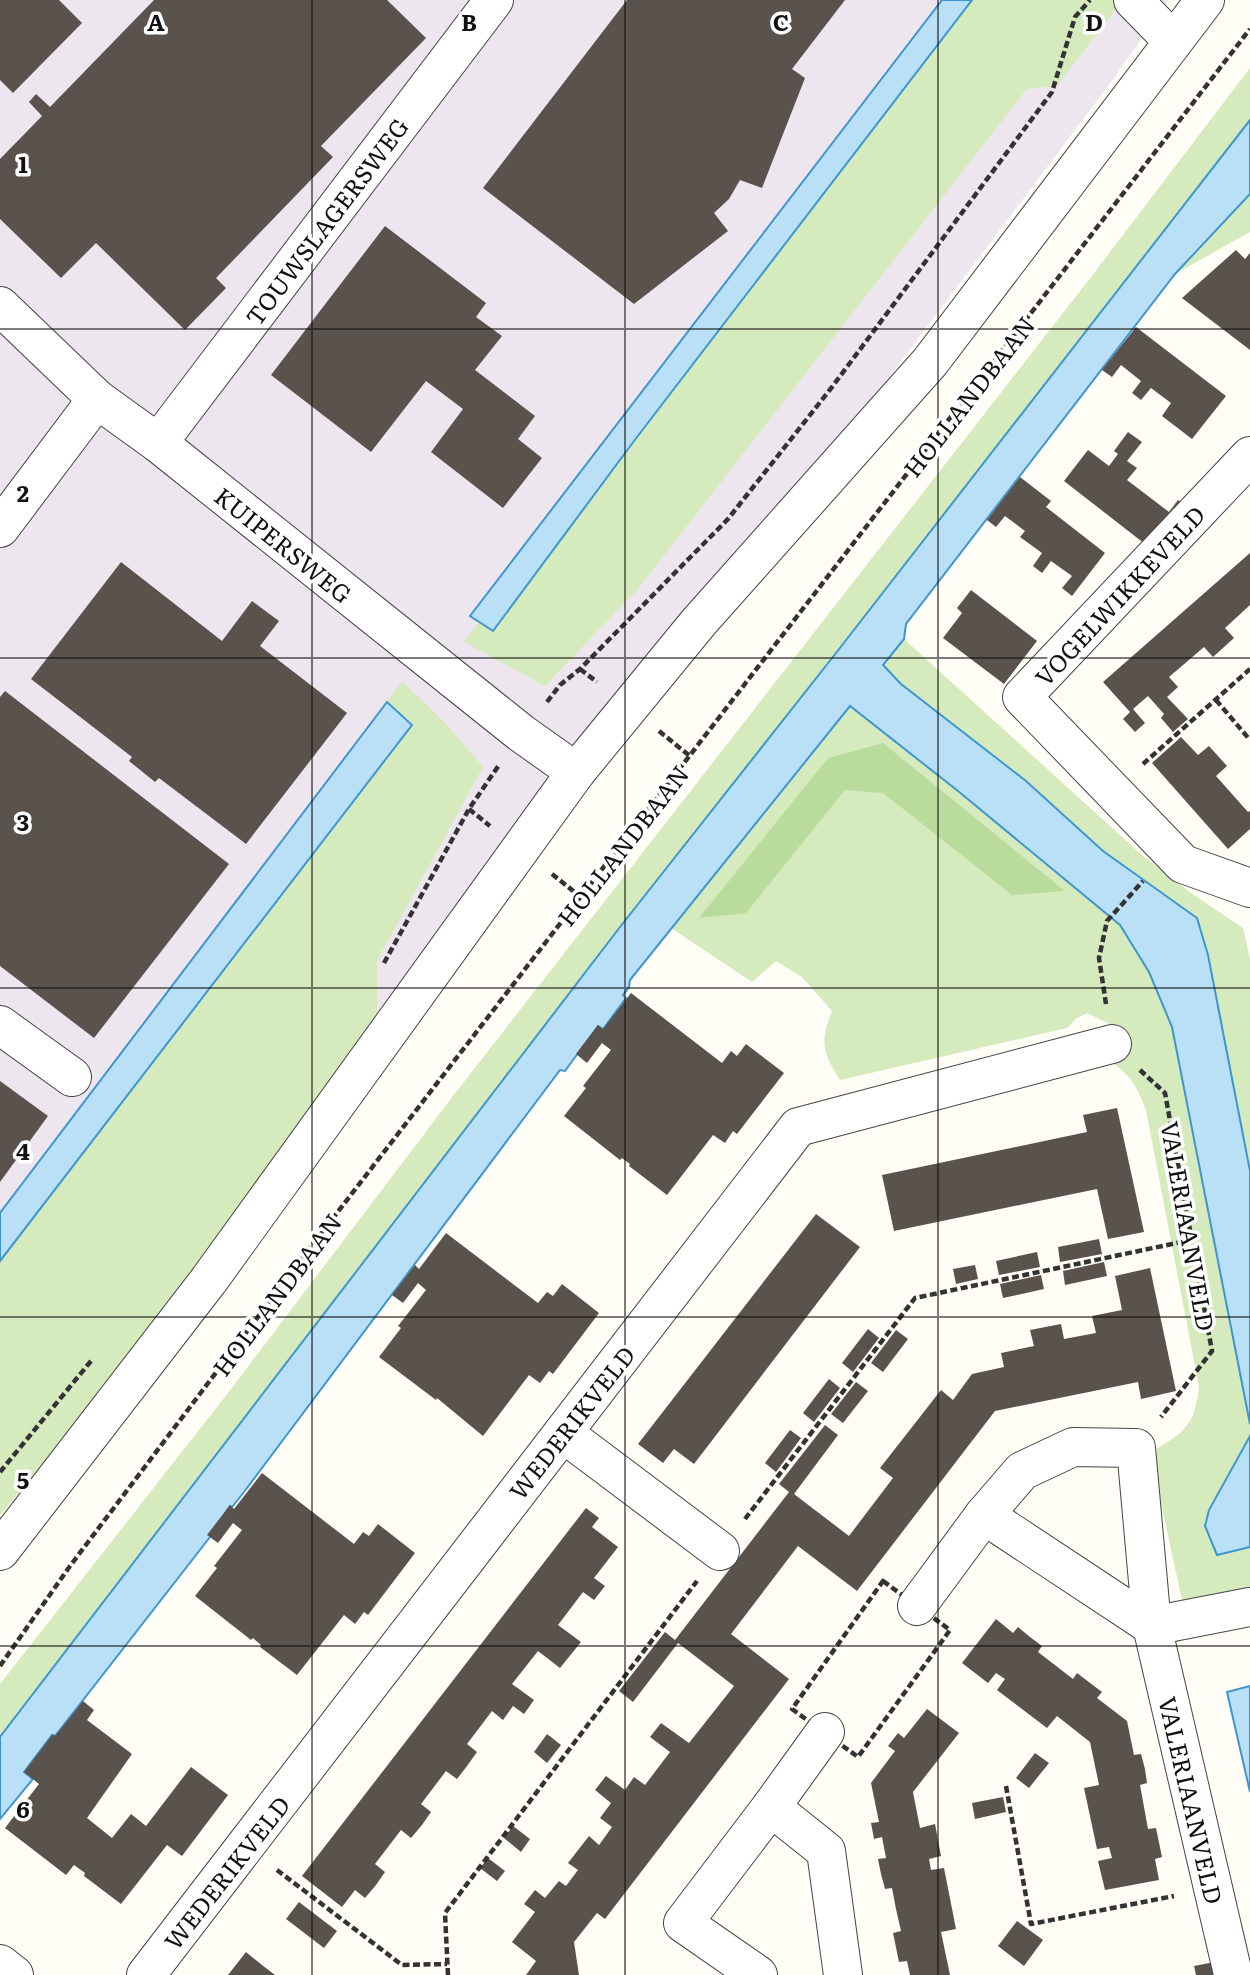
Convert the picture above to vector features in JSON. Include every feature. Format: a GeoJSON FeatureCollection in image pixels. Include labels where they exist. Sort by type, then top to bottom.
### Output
{"type":"FeatureCollection","features":[{"type":"Feature","properties":{"kind":"street","name":"TOUWSLAGERSWEG"},"geometry":{"type":"LineString","coordinates":[[158,443],[494,0]]}},
{"type":"Feature","properties":{"kind":"street"},"geometry":{"type":"LineString","coordinates":[[1133,0],[1173,41]]}},
{"type":"Feature","properties":{"kind":"street","name":"HOLLANDBAAN"},"geometry":{"type":"LineString","coordinates":[[0,1552],[209,1280],[576,772],[698,623],[930,362],[1205,0]]}},
{"type":"Feature","properties":{"kind":"street","name":"KUIPERSWEG"},"geometry":{"type":"LineString","coordinates":[[0,306],[97,399],[158,443],[521,733],[576,772]]}},
{"type":"Feature","properties":{"kind":"street"},"geometry":{"type":"LineString","coordinates":[[0,528],[97,399]]}},
{"type":"Feature","properties":{"kind":"street","name":"VOGELWIKKEVELD"},"geometry":{"type":"LineString","coordinates":[[1250,456],[1022,697],[1183,864],[1250,888]]}},
{"type":"Feature","properties":{"kind":"street"},"geometry":{"type":"LineString","coordinates":[[0,1025],[72,1077]]}},
{"type":"Feature","properties":{"kind":"street","name":"WEDERIKVELD"},"geometry":{"type":"LineString","coordinates":[[146,1975],[798,1127],[1112,1044]]}},
{"type":"Feature","properties":{"kind":"street"},"geometry":{"type":"LineString","coordinates":[[563,1433],[720,1551]]}},
{"type":"Feature","properties":{"kind":"street"},"geometry":{"type":"LineString","coordinates":[[917,1606],[984,1515],[1022,1471],[1073,1447],[1136,1448]]}},
{"type":"Feature","properties":{"kind":"street","name":"VALERIAANVELD"},"geometry":{"type":"LineString","coordinates":[[1136,1448],[1152,1626],[1233,1973]]}},
{"type":"Feature","properties":{"kind":"street"},"geometry":{"type":"LineString","coordinates":[[984,1515],[1152,1626],[1250,1607]]}},
{"type":"Feature","properties":{"kind":"street"},"geometry":{"type":"LineString","coordinates":[[758,1975],[683,1923],[825,1732]]}},
{"type":"Feature","properties":{"kind":"street"},"geometry":{"type":"LineString","coordinates":[[771,1807],[826,1851],[844,1975]]}},
{"type":"Feature","properties":{"kind":"street"},"geometry":{"type":"LineString","coordinates":[[0,1964],[14,1975]]}},
{"type":"Feature","properties":{"kind":"path","name":"HOLLANDBAAN"},"geometry":{"type":"LineString","coordinates":[[0,1666],[71,1566],[313,1244],[1250,29]]}},
{"type":"Feature","properties":{"kind":"path"},"geometry":{"type":"LineString","coordinates":[[1112,791],[1250,669]]}},
{"type":"Feature","properties":{"kind":"path"},"geometry":{"type":"LineString","coordinates":[[1216,700],[1250,740]]}},
{"type":"Feature","properties":{"kind":"path"},"geometry":{"type":"LineString","coordinates":[[1112,1044],[1100,958],[1107,921],[1150,873]]}},
{"type":"Feature","properties":{"kind":"path","name":"VALERIAANVELD"},"geometry":{"type":"LineString","coordinates":[[1112,1044],[1165,1093],[1212,1351],[1136,1448]]}},
{"type":"Feature","properties":{"kind":"path"},"geometry":{"type":"LineString","coordinates":[[883,1581],[950,1630],[858,1757],[825,1732],[792,1709],[883,1581]]}},
{"type":"Feature","properties":{"kind":"path"},"geometry":{"type":"LineString","coordinates":[[1006,1786],[1031,1924],[1213,1888]]}},
{"type":"Feature","properties":{"kind":"path"},"geometry":{"type":"LineString","coordinates":[[245,1846],[402,1965],[447,1964]]}},
{"type":"Feature","properties":{"kind":"shaded area"},"geometry":{"type":"Polygon","coordinates":[[[0,0],[1169,0],[1114,78],[355,1088],[0,1515],[0,0]]]}},
{"type":"Feature","properties":{"kind":"green space"},"geometry":{"type":"Polygon","coordinates":[[[972,0],[1123,0],[1057,86],[1027,89],[638,589],[545,686],[464,642],[479,622],[493,630],[634,441],[972,0]]]}},
{"type":"Feature","properties":{"kind":"green space"},"geometry":{"type":"Polygon","coordinates":[[[1250,68],[1250,120],[620,927],[0,1737],[0,1684],[228,1393],[453,1096],[1091,277],[1250,68]]]}},
{"type":"Feature","properties":{"kind":"green space"},"geometry":{"type":"Polygon","coordinates":[[[1250,194],[1250,232],[1175,274],[1250,194]]]}},
{"type":"Feature","properties":{"kind":"green space"},"geometry":{"type":"Polygon","coordinates":[[[904,639],[1142,855],[1243,928],[1250,959],[1250,1171],[1208,955],[1197,918],[1103,851],[1026,781],[901,684],[883,665],[904,639]]]}},
{"type":"Feature","properties":{"kind":"green space"},"geometry":{"type":"Polygon","coordinates":[[[402,681],[448,726],[483,767],[377,961],[377,1020],[149,1335],[0,1515],[0,1261],[411,726],[387,702],[402,681]]]}},
{"type":"Feature","properties":{"kind":"green space"},"geometry":{"type":"Polygon","coordinates":[[[850,706],[958,791],[1120,926],[1149,972],[1172,1027],[1250,1424],[1250,1436],[1244,1450],[1209,1510],[1217,1554],[1250,1547],[1250,1589],[1189,1604],[1182,1600],[1150,1453],[1185,1428],[1194,1412],[1199,1387],[1146,1110],[1133,1083],[1112,1063],[1118,1028],[1087,1013],[1067,1028],[840,1080],[829,1062],[825,1046],[826,1030],[832,1011],[802,977],[776,961],[752,982],[671,928],[850,706]]]}},
{"type":"Feature","properties":{"kind":"green space"},"geometry":{"type":"Polygon","coordinates":[[[883,743],[1065,891],[1012,895],[883,793],[845,790],[746,913],[699,918],[828,758],[883,743]]]}},
{"type":"Feature","properties":{"kind":"water"},"geometry":{"type":"Polygon","coordinates":[[[942,0],[972,0],[634,441],[493,631],[470,616],[942,0]]]}},
{"type":"Feature","properties":{"kind":"water"},"geometry":{"type":"Polygon","coordinates":[[[1250,120],[1250,194],[1175,274],[906,624],[904,639],[883,665],[901,684],[1026,781],[1103,851],[1197,918],[1208,955],[1250,1171],[1250,1424],[1172,1027],[1149,972],[1120,925],[850,706],[630,980],[623,995],[626,998],[603,1029],[598,1026],[565,1071],[560,1070],[244,1492],[232,1507],[230,1506],[210,1537],[55,1736],[52,1735],[24,1772],[33,1779],[0,1819],[0,1737],[620,927],[1250,120]]]}},
{"type":"Feature","properties":{"kind":"water"},"geometry":{"type":"Polygon","coordinates":[[[387,702],[412,725],[0,1261],[0,1213],[387,702]]]}},
{"type":"Feature","properties":{"kind":"water"},"geometry":{"type":"Polygon","coordinates":[[[1250,1436],[1250,1547],[1217,1555],[1205,1526],[1209,1510],[1250,1436]]]}},
{"type":"Feature","properties":{"kind":"water"},"geometry":{"type":"Polygon","coordinates":[[[1250,1686],[1250,1792],[1227,1692],[1250,1686]]]}},
{"type":"Feature","properties":{"kind":"building"},"geometry":{"type":"Polygon","coordinates":[[[0,0],[59,0],[82,23],[13,93],[0,80],[0,0]]]}},
{"type":"Feature","properties":{"kind":"building"},"geometry":{"type":"Polygon","coordinates":[[[154,0],[387,0],[426,38],[321,146],[333,157],[216,278],[226,288],[185,330],[96,243],[61,278],[0,219],[0,159],[42,116],[29,102],[36,94],[50,107],[154,0]]]}},
{"type":"Feature","properties":{"kind":"building"},"geometry":{"type":"Polygon","coordinates":[[[627,0],[845,0],[792,69],[805,78],[762,188],[740,180],[729,199],[714,213],[728,231],[634,304],[483,188],[627,0]]]}},
{"type":"Feature","properties":{"kind":"building"},"geometry":{"type":"Polygon","coordinates":[[[385,226],[486,303],[476,317],[502,336],[475,370],[535,416],[518,439],[542,458],[503,508],[431,452],[463,409],[426,381],[371,452],[271,375],[385,226]]]}},
{"type":"Feature","properties":{"kind":"building"},"geometry":{"type":"Polygon","coordinates":[[[1236,250],[1245,259],[1250,253],[1250,350],[1182,298],[1236,250]]]}},
{"type":"Feature","properties":{"kind":"building"},"geometry":{"type":"Polygon","coordinates":[[[1136,327],[1226,396],[1192,439],[1162,416],[1171,403],[1151,388],[1141,400],[1132,393],[1141,381],[1121,365],[1112,377],[1102,370],[1136,327]]]}},
{"type":"Feature","properties":{"kind":"building"},"geometry":{"type":"Polygon","coordinates":[[[1128,432],[1142,442],[1127,461],[1137,468],[1127,480],[1169,512],[1178,500],[1188,507],[1154,551],[1064,481],[1088,450],[1109,466],[1118,454],[1114,451],[1128,432]]]}},
{"type":"Feature","properties":{"kind":"building"},"geometry":{"type":"Polygon","coordinates":[[[1020,477],[1051,501],[1046,507],[1105,553],[1072,596],[1062,588],[1072,576],[1051,561],[1042,573],[1033,566],[1042,553],[1020,537],[1025,531],[1005,516],[996,527],[987,520],[1020,477]]]}},
{"type":"Feature","properties":{"kind":"building"},"geometry":{"type":"Polygon","coordinates":[[[1250,553],[1250,605],[1225,628],[1234,638],[1213,657],[1204,647],[1169,677],[1178,687],[1167,697],[1188,719],[1173,732],[1161,718],[1164,714],[1148,696],[1133,709],[1145,723],[1135,732],[1123,719],[1130,712],[1103,682],[1250,553]]]}},
{"type":"Feature","properties":{"kind":"building"},"geometry":{"type":"Polygon","coordinates":[[[121,562],[222,641],[252,601],[279,621],[260,646],[347,713],[246,844],[159,778],[155,782],[129,761],[132,757],[31,679],[121,562]]]}},
{"type":"Feature","properties":{"kind":"building"},"geometry":{"type":"Polygon","coordinates":[[[971,590],[1037,641],[1004,684],[943,638],[962,613],[957,608],[971,590]]]}},
{"type":"Feature","properties":{"kind":"building"},"geometry":{"type":"Polygon","coordinates":[[[5,691],[229,864],[94,1038],[0,966],[0,697],[5,691]]]}},
{"type":"Feature","properties":{"kind":"building"},"geometry":{"type":"Polygon","coordinates":[[[1181,737],[1198,755],[1209,746],[1227,766],[1216,776],[1248,812],[1250,811],[1250,829],[1228,849],[1152,763],[1181,737]]]}},
{"type":"Feature","properties":{"kind":"building"},"geometry":{"type":"Polygon","coordinates":[[[631,993],[722,1063],[731,1051],[737,1056],[746,1044],[784,1073],[737,1134],[733,1131],[725,1143],[713,1135],[667,1195],[564,1116],[611,1050],[602,1043],[587,1063],[576,1054],[598,1025],[603,1029],[631,993]]]}},
{"type":"Feature","properties":{"kind":"building"},"geometry":{"type":"Polygon","coordinates":[[[0,1081],[48,1116],[0,1182],[0,1081]]]}},
{"type":"Feature","properties":{"kind":"building"},"geometry":{"type":"Polygon","coordinates":[[[1117,1108],[1144,1232],[1108,1239],[1097,1189],[894,1231],[882,1175],[1087,1132],[1083,1115],[1117,1108]]]}},
{"type":"Feature","properties":{"kind":"building"},"geometry":{"type":"Polygon","coordinates":[[[816,1214],[860,1247],[694,1464],[674,1449],[663,1463],[638,1444],[816,1214]]]}},
{"type":"Feature","properties":{"kind":"building"},"geometry":{"type":"Polygon","coordinates":[[[446,1233],[538,1303],[547,1292],[553,1296],[562,1284],[599,1313],[553,1374],[549,1371],[540,1383],[529,1375],[483,1436],[437,1398],[436,1400],[379,1357],[401,1328],[398,1326],[426,1290],[418,1283],[403,1303],[392,1295],[415,1265],[419,1269],[446,1233]]]}},
{"type":"Feature","properties":{"kind":"building"},"geometry":{"type":"Polygon","coordinates":[[[1099,1239],[1102,1254],[1060,1262],[1058,1247],[1099,1239]]]}},
{"type":"Feature","properties":{"kind":"building"},"geometry":{"type":"Polygon","coordinates":[[[1037,1252],[1040,1267],[999,1275],[996,1261],[1037,1252]]]}},
{"type":"Feature","properties":{"kind":"building"},"geometry":{"type":"Polygon","coordinates":[[[1104,1262],[1107,1276],[1065,1285],[1063,1271],[1104,1262]]]}},
{"type":"Feature","properties":{"kind":"building"},"geometry":{"type":"Polygon","coordinates":[[[975,1265],[978,1279],[956,1284],[953,1269],[975,1265]]]}},
{"type":"Feature","properties":{"kind":"building"},"geometry":{"type":"Polygon","coordinates":[[[1150,1268],[1176,1391],[1141,1399],[1138,1382],[995,1411],[857,1591],[798,1546],[731,1634],[789,1679],[605,1919],[597,1913],[574,1942],[579,1975],[526,1975],[536,1961],[512,1942],[535,1912],[524,1904],[535,1890],[545,1898],[559,1881],[566,1886],[578,1870],[568,1863],[589,1836],[599,1845],[612,1827],[600,1818],[611,1803],[595,1790],[606,1776],[625,1790],[634,1777],[645,1785],[670,1752],[650,1737],[661,1723],[689,1743],[734,1686],[678,1643],[633,1702],[619,1691],[665,1632],[675,1640],[789,1492],[779,1484],[825,1425],[838,1435],[794,1494],[849,1536],[893,1478],[880,1468],[941,1390],[953,1400],[972,1374],[1004,1367],[1001,1353],[1034,1346],[1030,1330],[1061,1324],[1064,1339],[1096,1333],[1092,1316],[1122,1310],[1115,1276],[1150,1268]]]}},
{"type":"Feature","properties":{"kind":"building"},"geometry":{"type":"Polygon","coordinates":[[[1041,1275],[1044,1289],[1003,1298],[1000,1284],[1041,1275]]]}},
{"type":"Feature","properties":{"kind":"building"},"geometry":{"type":"Polygon","coordinates":[[[868,1329],[879,1338],[853,1372],[842,1363],[868,1329]]]}},
{"type":"Feature","properties":{"kind":"building"},"geometry":{"type":"Polygon","coordinates":[[[896,1330],[908,1339],[883,1372],[871,1363],[896,1330]]]}},
{"type":"Feature","properties":{"kind":"building"},"geometry":{"type":"Polygon","coordinates":[[[829,1379],[840,1388],[814,1422],[803,1413],[829,1379]]]}},
{"type":"Feature","properties":{"kind":"building"},"geometry":{"type":"Polygon","coordinates":[[[856,1382],[868,1391],[843,1423],[831,1414],[856,1382]]]}},
{"type":"Feature","properties":{"kind":"building"},"geometry":{"type":"Polygon","coordinates":[[[790,1430],[801,1438],[776,1472],[765,1463],[790,1430]]]}},
{"type":"Feature","properties":{"kind":"building"},"geometry":{"type":"Polygon","coordinates":[[[262,1473],[354,1544],[363,1532],[369,1536],[378,1524],[415,1553],[368,1615],[364,1612],[355,1624],[344,1615],[297,1675],[260,1647],[253,1638],[251,1640],[195,1596],[242,1530],[233,1523],[218,1543],[207,1535],[230,1505],[234,1509],[262,1473]]]}},
{"type":"Feature","properties":{"kind":"building"},"geometry":{"type":"Polygon","coordinates":[[[586,1508],[599,1518],[592,1527],[618,1547],[594,1578],[605,1586],[594,1600],[583,1592],[558,1625],[581,1642],[560,1668],[538,1651],[512,1684],[534,1700],[524,1714],[513,1706],[503,1720],[492,1711],[467,1744],[477,1752],[467,1766],[457,1779],[446,1771],[421,1804],[431,1812],[422,1825],[411,1838],[401,1830],[375,1864],[385,1872],[376,1885],[365,1898],[355,1890],[342,1907],[302,1876],[586,1508]]]}},
{"type":"Feature","properties":{"kind":"building"},"geometry":{"type":"Polygon","coordinates":[[[996,1619],[1013,1633],[1018,1627],[1042,1646],[1038,1652],[1073,1679],[1077,1673],[1102,1692],[1097,1698],[1127,1721],[1134,1755],[1141,1754],[1145,1769],[1147,1783],[1140,1785],[1148,1829],[1156,1828],[1162,1857],[1155,1859],[1159,1880],[1105,1890],[1098,1861],[1112,1858],[1109,1847],[1097,1849],[1084,1788],[1099,1785],[1090,1742],[1057,1716],[1047,1728],[997,1690],[1005,1679],[996,1673],[988,1683],[962,1663],[996,1619]]]}},
{"type":"Feature","properties":{"kind":"building"},"geometry":{"type":"Polygon","coordinates":[[[83,1701],[94,1710],[87,1720],[132,1754],[87,1818],[112,1838],[131,1814],[146,1826],[191,1767],[228,1795],[182,1856],[167,1845],[121,1904],[74,1865],[66,1875],[5,1828],[39,1784],[24,1772],[83,1701]]]}},
{"type":"Feature","properties":{"kind":"building"},"geometry":{"type":"Polygon","coordinates":[[[927,1709],[959,1733],[913,1792],[920,1828],[935,1824],[941,1856],[929,1859],[931,1870],[944,1868],[956,1929],[941,1932],[950,1975],[910,1975],[907,1961],[899,1962],[893,1933],[901,1931],[892,1888],[885,1889],[881,1874],[878,1859],[886,1858],[882,1837],[874,1839],[871,1823],[879,1822],[871,1783],[895,1751],[888,1746],[898,1733],[904,1738],[927,1709]]]}},
{"type":"Feature","properties":{"kind":"building"},"geometry":{"type":"Polygon","coordinates":[[[547,1734],[561,1745],[547,1763],[534,1752],[547,1734]]]}},
{"type":"Feature","properties":{"kind":"building"},"geometry":{"type":"Polygon","coordinates":[[[1035,1753],[1049,1763],[1029,1788],[1016,1778],[1035,1753]]]}},
{"type":"Feature","properties":{"kind":"building"},"geometry":{"type":"Polygon","coordinates":[[[1003,1797],[1006,1812],[975,1819],[972,1803],[1003,1797]]]}},
{"type":"Feature","properties":{"kind":"building"},"geometry":{"type":"Polygon","coordinates":[[[513,1826],[530,1839],[521,1852],[504,1838],[513,1826]]]}},
{"type":"Feature","properties":{"kind":"building"},"geometry":{"type":"Polygon","coordinates":[[[488,1858],[505,1871],[497,1881],[480,1868],[488,1858]]]}},
{"type":"Feature","properties":{"kind":"building"},"geometry":{"type":"Polygon","coordinates":[[[299,1902],[337,1931],[324,1948],[286,1919],[299,1902]]]}},
{"type":"Feature","properties":{"kind":"building"},"geometry":{"type":"Polygon","coordinates":[[[1017,1921],[1043,1940],[1024,1966],[998,1946],[1017,1921]]]}},
{"type":"Feature","properties":{"kind":"building"},"geometry":{"type":"Polygon","coordinates":[[[246,1952],[262,1965],[275,1975],[228,1975],[246,1952]]]}},
{"type":"Feature","properties":{"kind":"building"},"geometry":{"type":"Polygon","coordinates":[[[1225,1960],[1229,1975],[1196,1975],[1194,1966],[1225,1960]]]}}]}
